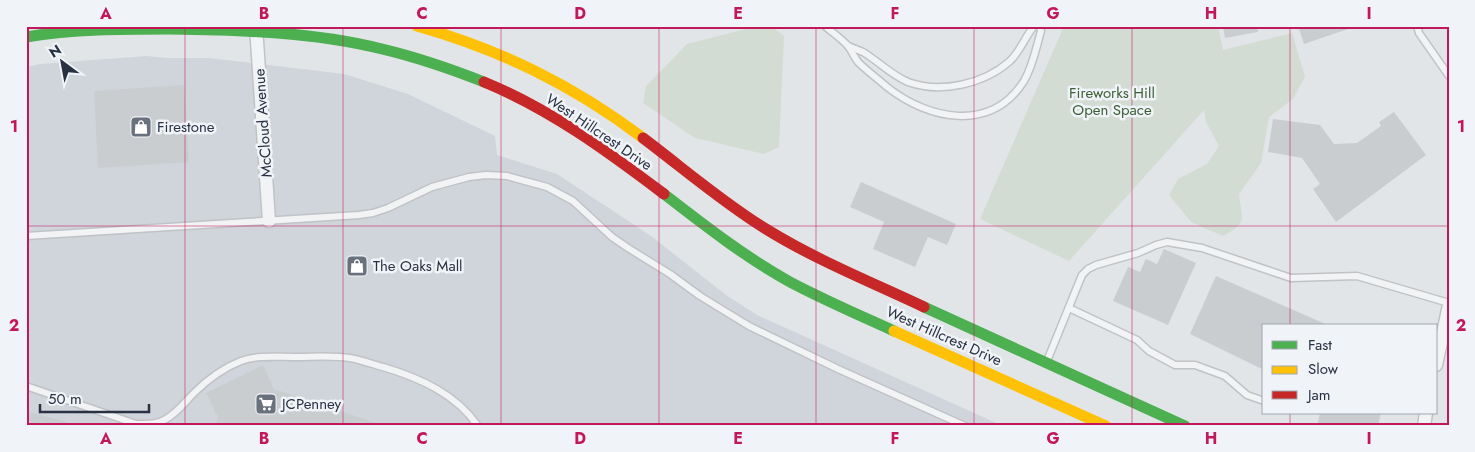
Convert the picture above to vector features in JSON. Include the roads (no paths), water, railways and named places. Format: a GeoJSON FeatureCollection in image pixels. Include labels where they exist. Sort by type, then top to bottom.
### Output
{"type":"FeatureCollection","features":[{"type":"Feature","properties":{"kind":"main road","name":"West Hillcrest Drive"},"geometry":{"type":"LineString","coordinates":[[417,26],[499,53],[574,91],[614,117],[737,210],[778,237],[820,260],[1185,426]]}},
{"type":"Feature","properties":{"kind":"main road","name":"West Hillcrest Drive"},"geometry":{"type":"LineString","coordinates":[[26,37],[92,29],[257,29],[383,48],[446,68],[486,83],[530,103],[562,121],[600,147],[709,229],[788,281],[1106,426]]}},
{"type":"Feature","properties":{"kind":"street","name":"McCloud Avenue"},"geometry":{"type":"LineString","coordinates":[[257,29],[269,220]]}},
{"type":"Feature","properties":{"kind":"street"},"geometry":{"type":"LineString","coordinates":[[1438,356],[1449,304]]}},
{"type":"Feature","properties":{"kind":"lane"},"geometry":{"type":"LineString","coordinates":[[825,26],[848,46],[858,61],[889,88],[912,102],[931,110],[961,117],[978,115],[991,110],[1004,103],[1014,94],[1024,80],[1032,63],[1041,31],[1040,26]]}},
{"type":"Feature","properties":{"kind":"lane"},"geometry":{"type":"LineString","coordinates":[[848,46],[862,52],[890,73],[908,82],[948,87],[972,83],[993,73],[1010,61],[1023,45],[1034,26]]}},
{"type":"Feature","properties":{"kind":"lane"},"geometry":{"type":"LineString","coordinates":[[1417,26],[1419,33],[1449,76]]}},
{"type":"Feature","properties":{"kind":"lane"},"geometry":{"type":"LineString","coordinates":[[26,236],[373,213],[432,187],[486,175],[507,176],[547,186],[573,201],[612,237],[670,274],[700,296],[749,326],[838,369],[965,426]]}},
{"type":"Feature","properties":{"kind":"lane"},"geometry":{"type":"LineString","coordinates":[[1046,362],[1082,275],[1088,269],[1167,242],[1202,248],[1291,278],[1357,276],[1449,304]]}},
{"type":"Feature","properties":{"kind":"lane"},"geometry":{"type":"LineString","coordinates":[[1069,308],[1137,340],[1149,351],[1174,365],[1195,365],[1225,376],[1247,395],[1262,399]]}},
{"type":"Feature","properties":{"kind":"lane"},"geometry":{"type":"LineString","coordinates":[[26,386],[136,424],[156,423],[166,420],[209,380],[242,361],[252,358],[274,357],[349,358],[404,373],[421,380],[454,400],[468,412],[478,426]]}},
{"type":"Feature","properties":{"kind":"place","name":"Firestone"},"geometry":{"type":"Point","coordinates":[141,127]}},
{"type":"Feature","properties":{"kind":"place","name":"The Oaks Mall"},"geometry":{"type":"Point","coordinates":[357,266]}},
{"type":"Feature","properties":{"kind":"place","name":"JCPenney"},"geometry":{"type":"Point","coordinates":[266,404]}},
{"type":"Feature","properties":{"kind":"park label","name":"Fireworks Hill Open Space"},"geometry":{"type":"Point","coordinates":[1112,102]}}]}
